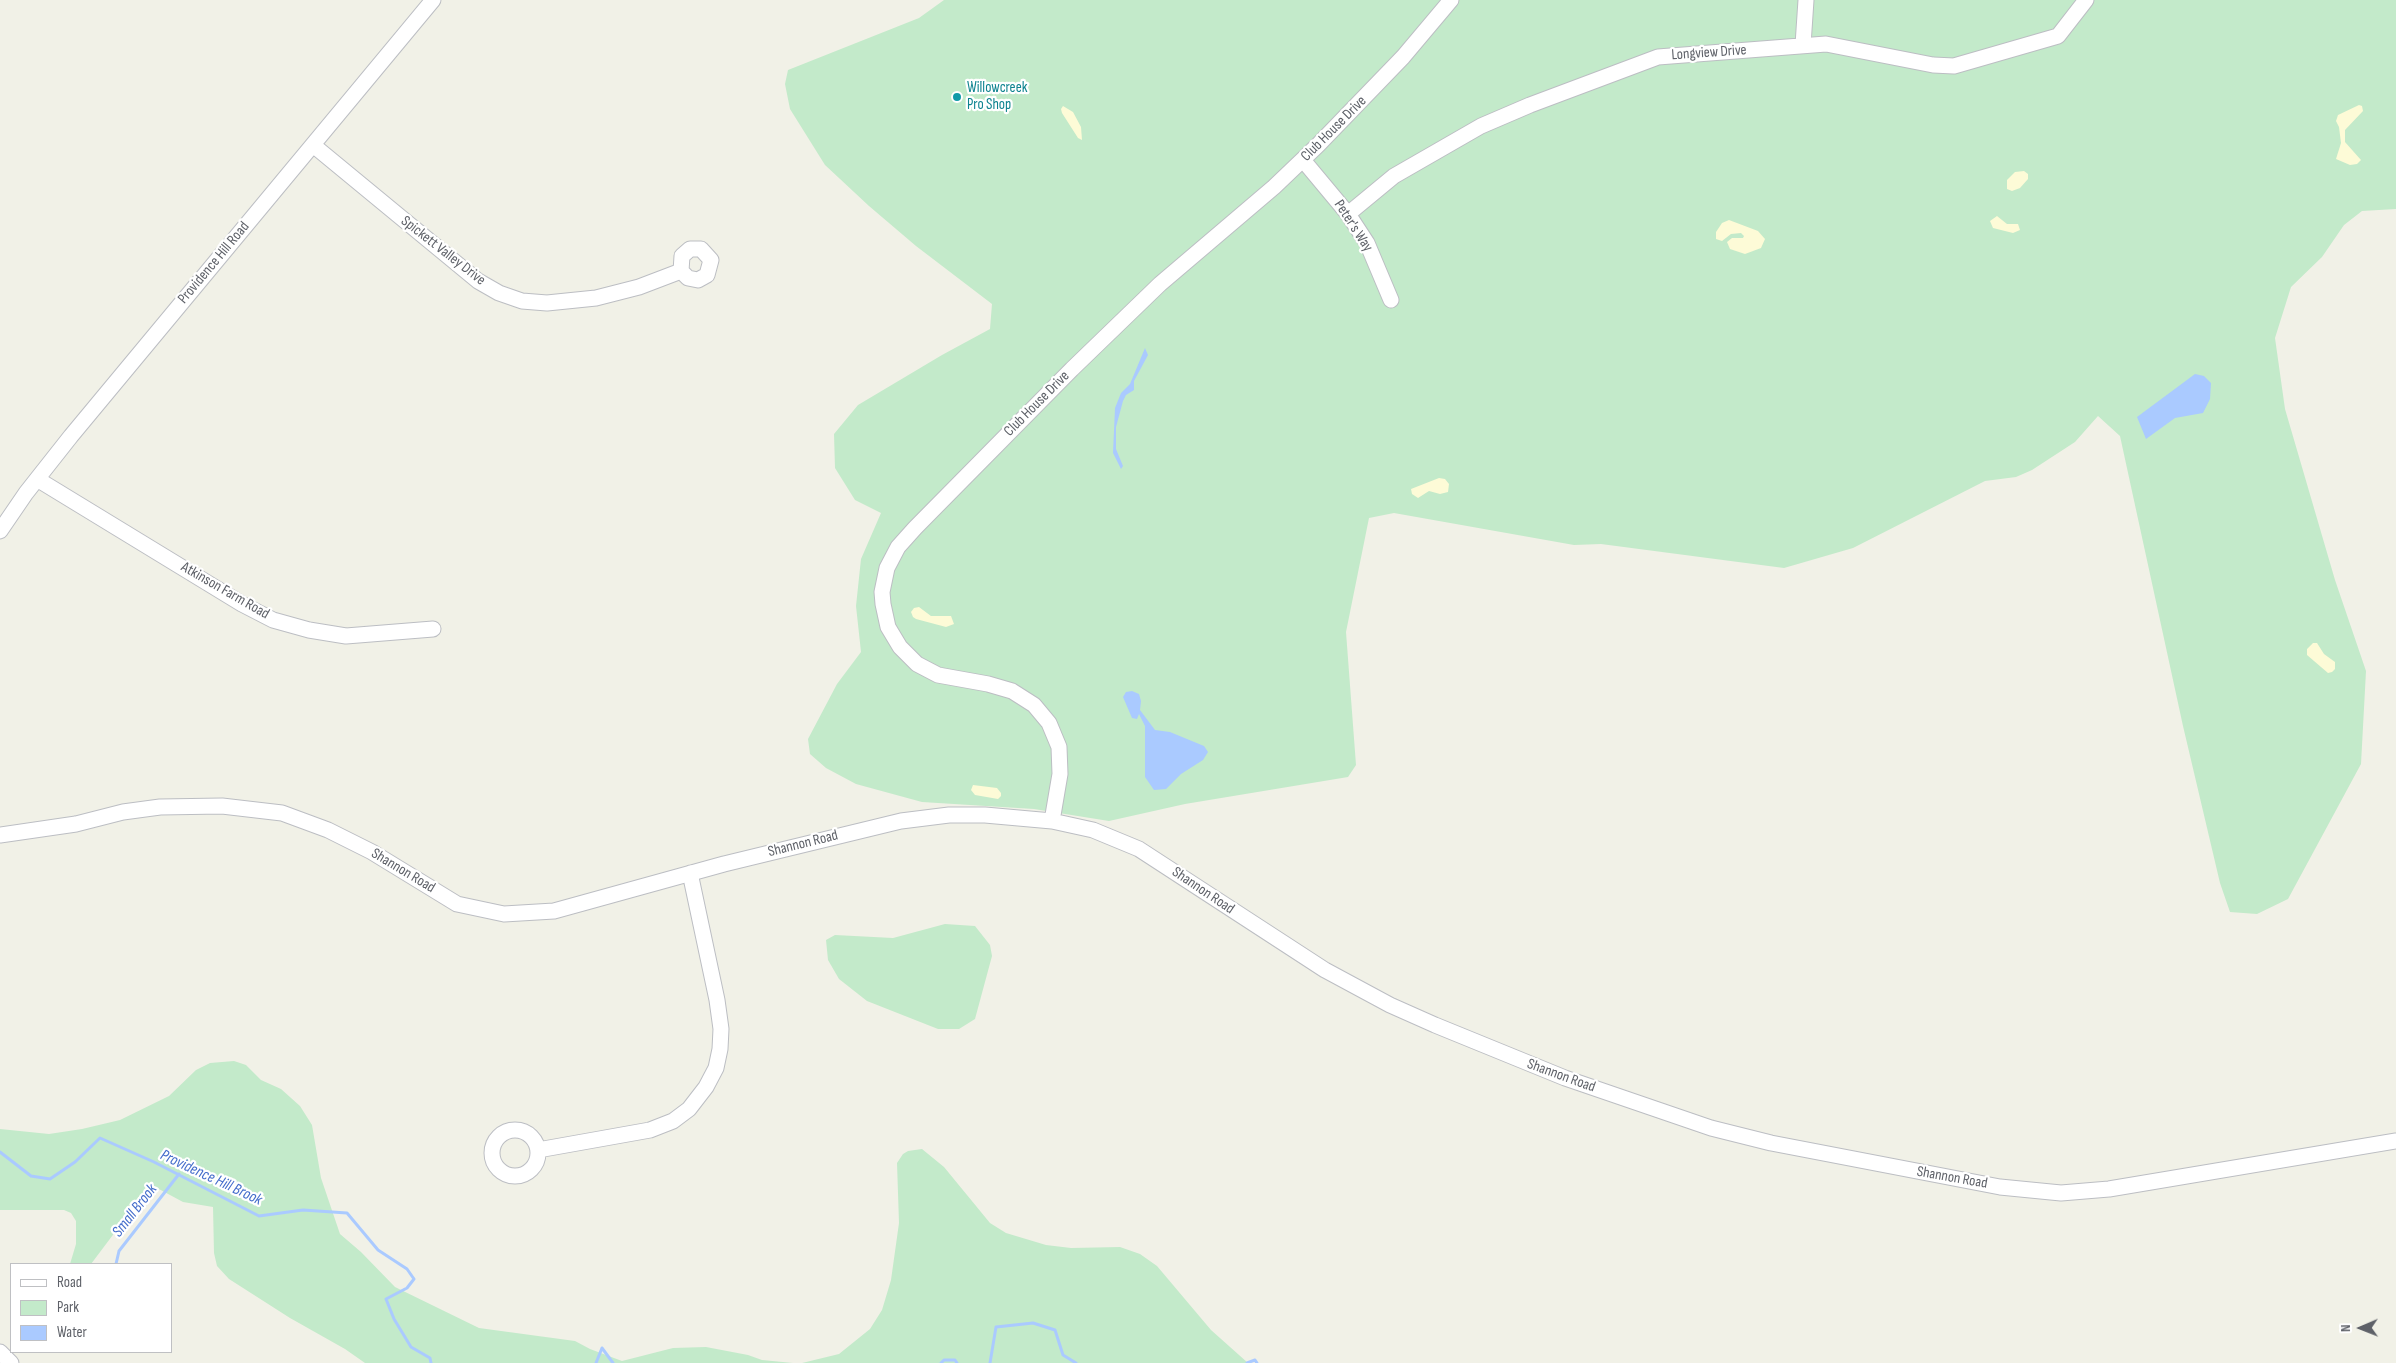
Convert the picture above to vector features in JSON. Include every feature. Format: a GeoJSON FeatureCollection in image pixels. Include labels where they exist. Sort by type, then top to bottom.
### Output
{"type":"FeatureCollection","features":[{"type":"Feature","properties":{"kind":"street","name":"Providence Hill Road"},"geometry":{"type":"LineString","coordinates":[[0,531],[37,479],[433,0]]}},
{"type":"Feature","properties":{"kind":"street","name":"Club House Drive"},"geometry":{"type":"LineString","coordinates":[[1052,821],[1060,774],[1059,748],[1050,724],[1034,705],[1012,691],[988,684],[938,675],[917,664],[900,648],[888,627],[883,604],[882,592],[887,568],[898,547],[915,528],[1104,337],[1160,284],[1303,160],[1370,93],[1451,0]]}},
{"type":"Feature","properties":{"kind":"street"},"geometry":{"type":"LineString","coordinates":[[1803,45],[1806,0]]}},
{"type":"Feature","properties":{"kind":"street","name":"Longview Drive"},"geometry":{"type":"LineString","coordinates":[[1348,214],[1394,176],[1481,126],[1642,62],[1676,54],[1826,44],[1933,65],[1954,66],[2058,36],[2086,0]]}},
{"type":"Feature","properties":{"kind":"street","name":"Spickett Valley Drive"},"geometry":{"type":"LineString","coordinates":[[313,145],[478,281],[500,293],[522,300],[571,302],[639,287],[681,271]]}},
{"type":"Feature","properties":{"kind":"street","name":"Peter's Way"},"geometry":{"type":"LineString","coordinates":[[1303,160],[1348,214],[1367,243],[1391,300]]}},
{"type":"Feature","properties":{"kind":"street","name":"Atkinson Farm Road"},"geometry":{"type":"LineString","coordinates":[[37,479],[242,604],[274,620],[309,630],[346,636],[434,629]]}},
{"type":"Feature","properties":{"kind":"street","name":"Shannon Road"},"geometry":{"type":"LineString","coordinates":[[0,835],[76,824],[123,812],[160,807],[222,806],[282,813],[328,830],[372,852],[457,904],[504,914],[554,910],[690,873],[866,829],[925,817],[985,815],[1052,821],[1093,830],[1139,849],[1325,970],[1390,1005],[1565,1078],[1711,1128],[1771,1143],[2000,1187],[2060,1193],[2109,1189],[2396,1141]]}},
{"type":"Feature","properties":{"kind":"street"},"geometry":{"type":"LineString","coordinates":[[538,1150],[650,1130],[673,1121],[689,1109],[706,1087],[716,1068],[720,1049],[721,1029],[717,1000],[690,873]]}},
{"type":"Feature","properties":{"kind":"street"},"geometry":{"type":"LineString","coordinates":[[0,1352],[11,1363]]}},
{"type":"Feature","properties":{"kind":"green space"},"geometry":{"type":"Polygon","coordinates":[[[944,0],[2396,0],[2396,209],[2362,211],[2344,225],[2322,257],[2291,287],[2275,338],[2285,409],[2335,580],[2366,671],[2361,764],[2288,899],[2257,914],[2230,912],[2220,883],[2183,726],[2120,436],[2098,416],[2075,442],[2032,470],[2016,477],[1985,481],[1853,548],[1784,568],[1601,544],[1574,545],[1394,513],[1369,518],[1346,632],[1356,765],[1348,777],[1185,804],[1109,821],[1034,809],[922,802],[856,784],[826,768],[810,754],[808,739],[837,684],[861,652],[856,606],[861,559],[881,513],[855,500],[835,468],[834,434],[858,405],[990,329],[992,304],[916,246],[825,165],[790,109],[785,84],[788,70],[919,18],[944,0]]]}},
{"type":"Feature","properties":{"kind":"green space"},"geometry":{"type":"Polygon","coordinates":[[[945,924],[975,926],[990,945],[992,956],[975,1019],[959,1029],[938,1029],[867,1001],[839,979],[828,960],[826,940],[835,935],[893,938],[945,924]]]}},
{"type":"Feature","properties":{"kind":"green space"},"geometry":{"type":"Polygon","coordinates":[[[234,1061],[246,1065],[261,1080],[281,1089],[300,1106],[312,1125],[321,1178],[340,1234],[361,1252],[395,1287],[479,1328],[575,1341],[622,1361],[673,1348],[706,1347],[748,1355],[762,1360],[793,1363],[365,1363],[229,1279],[217,1266],[214,1253],[213,1207],[183,1202],[157,1188],[149,1187],[92,1263],[70,1263],[76,1244],[76,1221],[71,1213],[64,1210],[0,1210],[0,1129],[49,1134],[120,1120],[169,1096],[196,1070],[210,1063],[234,1061]]]}},
{"type":"Feature","properties":{"kind":"green space"},"geometry":{"type":"Polygon","coordinates":[[[922,1149],[944,1167],[990,1223],[1006,1233],[1046,1245],[1071,1248],[1120,1247],[1140,1254],[1157,1266],[1211,1330],[1248,1363],[802,1363],[839,1354],[870,1329],[882,1310],[891,1280],[899,1223],[897,1163],[903,1154],[908,1151],[922,1149]]]}},
{"type":"Feature","properties":{"kind":"sand"},"geometry":{"type":"Polygon","coordinates":[[[2359,105],[2362,106],[2363,111],[2345,130],[2345,142],[2361,160],[2357,164],[2350,165],[2336,159],[2341,143],[2339,127],[2336,121],[2338,115],[2359,105]]]}},
{"type":"Feature","properties":{"kind":"sand"},"geometry":{"type":"Polygon","coordinates":[[[1063,106],[1073,112],[1081,127],[1082,140],[1078,138],[1062,113],[1061,109],[1063,106]]]}},
{"type":"Feature","properties":{"kind":"sand"},"geometry":{"type":"Polygon","coordinates":[[[2024,171],[2028,174],[2028,179],[2020,188],[2012,191],[2007,189],[2007,180],[2015,172],[2024,171]]]}},
{"type":"Feature","properties":{"kind":"sand"},"geometry":{"type":"Polygon","coordinates":[[[1997,216],[2007,224],[2018,224],[2020,230],[2013,233],[1993,228],[1990,221],[1997,216]]]}},
{"type":"Feature","properties":{"kind":"sand"},"geometry":{"type":"Polygon","coordinates":[[[1729,220],[1758,231],[1765,239],[1761,248],[1745,254],[1730,249],[1727,242],[1732,238],[1743,238],[1744,236],[1741,233],[1731,234],[1722,241],[1716,239],[1716,232],[1722,223],[1729,220]]]}},
{"type":"Feature","properties":{"kind":"sand"},"geometry":{"type":"Polygon","coordinates":[[[1439,478],[1445,479],[1449,484],[1448,492],[1440,494],[1429,491],[1418,498],[1412,494],[1411,489],[1439,478]]]}},
{"type":"Feature","properties":{"kind":"sand"},"geometry":{"type":"Polygon","coordinates":[[[919,607],[931,616],[951,616],[954,624],[946,627],[916,619],[911,612],[914,608],[919,607]]]}},
{"type":"Feature","properties":{"kind":"sand"},"geometry":{"type":"Polygon","coordinates":[[[2313,643],[2317,643],[2324,654],[2335,662],[2335,669],[2332,672],[2328,673],[2307,655],[2307,649],[2313,643]]]}},
{"type":"Feature","properties":{"kind":"sand"},"geometry":{"type":"Polygon","coordinates":[[[973,785],[997,788],[1001,796],[998,799],[975,795],[971,790],[973,785]]]}},
{"type":"Feature","properties":{"kind":"water"},"geometry":{"type":"Polygon","coordinates":[[[1145,348],[1148,355],[1134,381],[1134,390],[1126,395],[1123,401],[1116,427],[1116,449],[1123,466],[1121,469],[1113,453],[1115,408],[1121,393],[1130,384],[1145,348]]]}},
{"type":"Feature","properties":{"kind":"water"},"geometry":{"type":"Polygon","coordinates":[[[2195,374],[2204,376],[2211,383],[2210,399],[2203,413],[2175,418],[2146,439],[2137,417],[2195,374]]]}},
{"type":"Feature","properties":{"kind":"water"},"geometry":{"type":"Polygon","coordinates":[[[1132,691],[1139,694],[1141,701],[1140,710],[1155,730],[1170,732],[1204,746],[1208,752],[1203,760],[1181,774],[1166,789],[1154,790],[1145,777],[1145,726],[1139,714],[1137,719],[1132,718],[1123,697],[1126,692],[1132,691]]]}},
{"type":"Feature","properties":{"kind":"waterway","name":"Providence Hill Brook"},"geometry":{"type":"LineString","coordinates":[[0,1152],[31,1176],[50,1179],[75,1162],[100,1138],[154,1162],[259,1216],[303,1210],[347,1213],[378,1250],[407,1269],[414,1279],[407,1288],[386,1299],[394,1319],[411,1347],[430,1358],[431,1363]]}},
{"type":"Feature","properties":{"kind":"waterway","name":"Small Brook"},"geometry":{"type":"LineString","coordinates":[[116,1263],[119,1251],[179,1174]]}},
{"type":"Feature","properties":{"kind":"waterway","name":"Providence Hill Brook"},"geometry":{"type":"LineString","coordinates":[[990,1363],[996,1327],[1033,1323],[1055,1330],[1063,1355],[1076,1363]]}},
{"type":"Feature","properties":{"kind":"waterway","name":"Providence Hill Brook"},"geometry":{"type":"LineString","coordinates":[[596,1363],[602,1348],[613,1363]]}},
{"type":"Feature","properties":{"kind":"waterway","name":"Providence Hill Brook"},"geometry":{"type":"LineString","coordinates":[[941,1363],[944,1360],[955,1360],[957,1363]]}},
{"type":"Feature","properties":{"kind":"waterway","name":"Providence Hill Brook"},"geometry":{"type":"LineString","coordinates":[[1247,1363],[1255,1360],[1257,1363]]}},
{"type":"Feature","properties":{"kind":"place","name":"Willowcreek Pro Shop"},"geometry":{"type":"Point","coordinates":[957,97]}}]}
